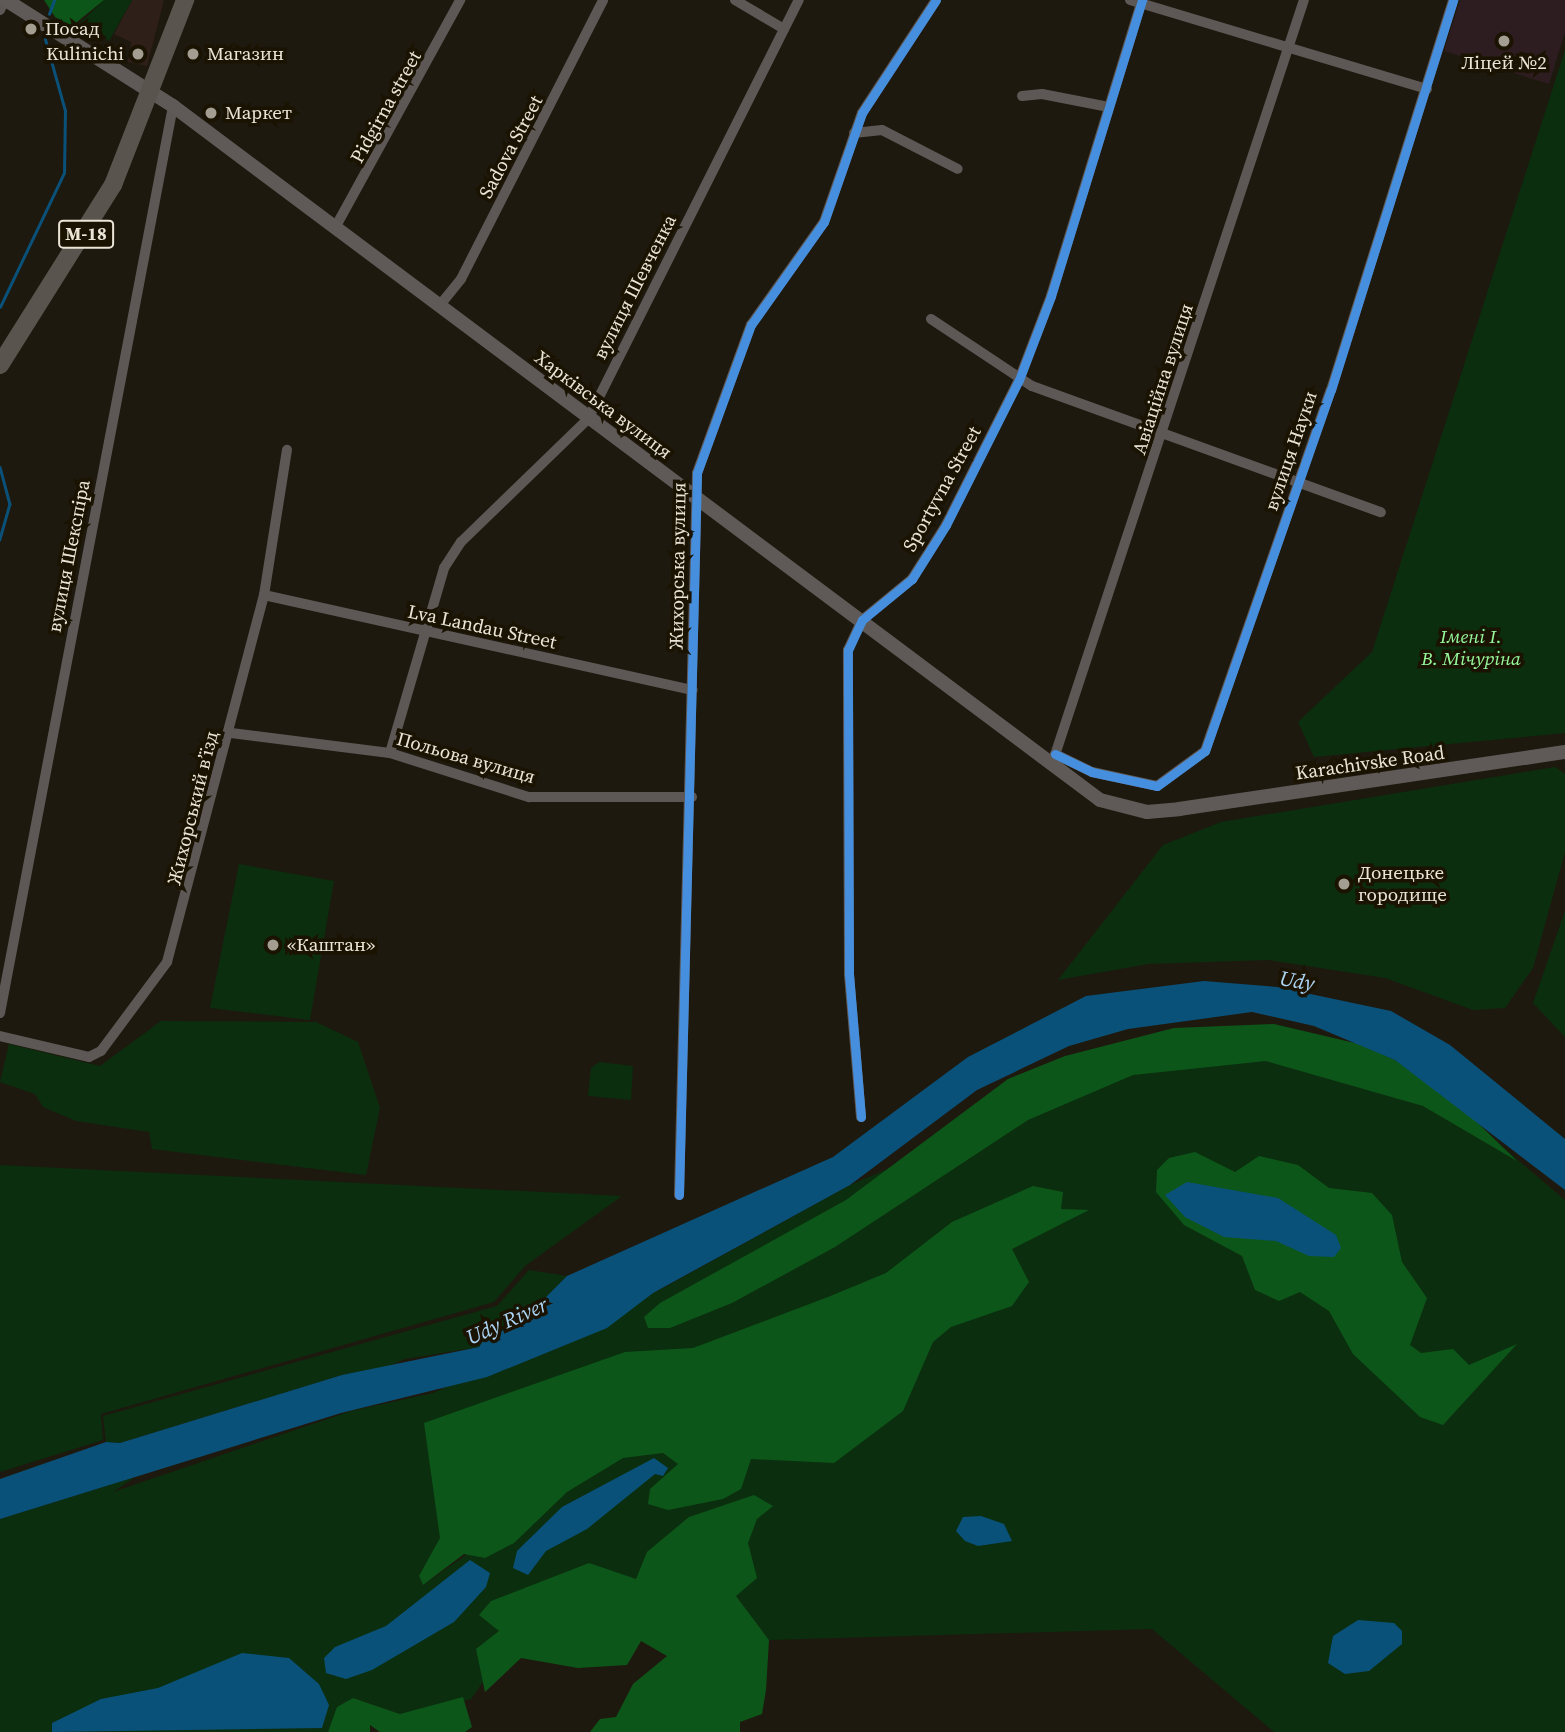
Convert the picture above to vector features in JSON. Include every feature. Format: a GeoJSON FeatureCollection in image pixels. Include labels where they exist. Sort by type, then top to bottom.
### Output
{"type":"FeatureCollection","features":[{"type":"Feature","properties":{"kind":"highway","name":"М-18"},"geometry":{"type":"LineString","coordinates":[[0,365],[75,254],[152,92],[185,0]]}},
{"type":"Feature","properties":{"kind":"main road","name":"Харківська вулиця"},"geometry":{"type":"LineString","coordinates":[[5,0],[173,106],[336,226],[587,419],[1110,805],[1179,809]]}},
{"type":"Feature","properties":{"kind":"main road","name":"Karachivske Road"},"geometry":{"type":"LineString","coordinates":[[1179,809],[1565,752]]}},
{"type":"Feature","properties":{"kind":"street"},"geometry":{"type":"LineString","coordinates":[[0,10],[5,0]]}},
{"type":"Feature","properties":{"kind":"street","name":"Pidgirna street"},"geometry":{"type":"LineString","coordinates":[[336,226],[460,0]]}},
{"type":"Feature","properties":{"kind":"street","name":"Sadova Street"},"geometry":{"type":"LineString","coordinates":[[440,305],[461,279],[603,0]]}},
{"type":"Feature","properties":{"kind":"street"},"geometry":{"type":"LineString","coordinates":[[735,0],[784,29]]}},
{"type":"Feature","properties":{"kind":"street","name":"вулиця Шевченка"},"geometry":{"type":"LineString","coordinates":[[390,753],[419,660],[421,632],[461,542],[587,419],[799,0]]}},
{"type":"Feature","properties":{"kind":"street","name":"Жихорська вулиця"},"geometry":{"type":"LineString","coordinates":[[679,1195],[692,797],[695,498],[732,364],[751,325],[824,222],[854,133],[880,79],[936,0]]}},
{"type":"Feature","properties":{"kind":"street"},"geometry":{"type":"LineString","coordinates":[[1130,0],[1142,1],[1288,52],[1427,89]]}},
{"type":"Feature","properties":{"kind":"street","name":"Авіаційна вулиця"},"geometry":{"type":"LineString","coordinates":[[1053,761],[1165,429],[1304,0]]}},
{"type":"Feature","properties":{"kind":"street","name":"вулиця Науки"},"geometry":{"type":"LineString","coordinates":[[1053,761],[1104,776],[1157,786],[1205,751],[1298,485],[1427,89],[1453,0]]}},
{"type":"Feature","properties":{"kind":"street","name":"Sportyvna Street"},"geometry":{"type":"LineString","coordinates":[[862,1117],[849,974],[844,691],[848,650],[862,620],[912,579],[1018,380],[1142,1]]}},
{"type":"Feature","properties":{"kind":"street"},"geometry":{"type":"LineString","coordinates":[[1022,96],[1042,94],[1109,107]]}},
{"type":"Feature","properties":{"kind":"street","name":"вулиця Шекспіра"},"geometry":{"type":"LineString","coordinates":[[0,1013],[173,106]]}},
{"type":"Feature","properties":{"kind":"street"},"geometry":{"type":"LineString","coordinates":[[854,133],[882,130],[958,169]]}},
{"type":"Feature","properties":{"kind":"street"},"geometry":{"type":"LineString","coordinates":[[932,318],[1018,380],[1165,429],[1298,485],[1381,512]]}},
{"type":"Feature","properties":{"kind":"street","name":"Жихорський в’їзд"},"geometry":{"type":"LineString","coordinates":[[0,1036],[89,1057],[101,1051],[178,938],[264,595],[287,450]]}},
{"type":"Feature","properties":{"kind":"street","name":"Lva Landau Street"},"geometry":{"type":"LineString","coordinates":[[264,595],[421,632],[693,690]]}},
{"type":"Feature","properties":{"kind":"street","name":"Польова вулиця"},"geometry":{"type":"LineString","coordinates":[[231,733],[390,753],[529,797],[692,797]]}},
{"type":"Feature","properties":{"kind":"shaded area"},"geometry":{"type":"Polygon","coordinates":[[[132,0],[164,0],[147,66],[128,62],[131,42],[114,34],[132,0]]]}},
{"type":"Feature","properties":{"kind":"shaded area","name":"Ліцей №2"},"geometry":{"type":"Polygon","coordinates":[[[1460,0],[1565,0],[1565,32],[1549,84],[1444,51],[1460,0]]]}},
{"type":"Feature","properties":{"kind":"green space"},"geometry":{"type":"Polygon","coordinates":[[[44,0],[104,0],[72,26],[55,17],[44,0]]]}},
{"type":"Feature","properties":{"kind":"green space"},"geometry":{"type":"Polygon","coordinates":[[[104,0],[132,0],[109,41],[79,24],[104,0]]]}},
{"type":"Feature","properties":{"kind":"green space","name":"Імені І. В. Мічуріна"},"geometry":{"type":"Polygon","coordinates":[[[1565,50],[1565,733],[1314,757],[1298,722],[1372,652],[1565,50]]]}},
{"type":"Feature","properties":{"kind":"green space","name":"Донецьке городище"},"geometry":{"type":"Polygon","coordinates":[[[1555,767],[1565,774],[1565,852],[1533,968],[1505,1008],[1473,1010],[1385,978],[1269,960],[1148,964],[1058,980],[1163,845],[1221,822],[1555,767]]]}},
{"type":"Feature","properties":{"kind":"green space","name":"«Каштан»"},"geometry":{"type":"Polygon","coordinates":[[[239,864],[334,881],[310,1020],[210,1008],[239,864]]]}},
{"type":"Feature","properties":{"kind":"green space"},"geometry":{"type":"Polygon","coordinates":[[[1565,911],[1565,1037],[1533,1003],[1565,911]]]}},
{"type":"Feature","properties":{"kind":"green space"},"geometry":{"type":"Polygon","coordinates":[[[161,1021],[316,1022],[358,1042],[380,1108],[366,1175],[152,1149],[149,1132],[76,1121],[43,1107],[35,1094],[0,1082],[9,1044],[100,1066],[161,1021]]]}},
{"type":"Feature","properties":{"kind":"green space"},"geometry":{"type":"Polygon","coordinates":[[[1274,1024],[1359,1044],[1395,1060],[1450,1096],[1517,1161],[1423,1106],[1266,1061],[1133,1075],[1028,1120],[835,1247],[732,1303],[670,1328],[648,1328],[644,1317],[660,1303],[846,1200],[1008,1079],[1065,1056],[1174,1028],[1274,1024]]]}},
{"type":"Feature","properties":{"kind":"green space"},"geometry":{"type":"Polygon","coordinates":[[[1294,1055],[1446,1099],[1565,1200],[1565,1732],[1274,1732],[1152,1629],[769,1640],[736,1596],[747,1543],[488,1675],[471,1699],[453,1704],[400,1714],[353,1698],[327,1732],[0,1732],[0,1519],[135,1477],[113,1492],[351,1411],[433,1393],[665,1287],[850,1185],[1137,1063],[1294,1055]],[[441,1538],[419,1577],[423,1585],[466,1555],[441,1538]]]}},
{"type":"Feature","properties":{"kind":"green space"},"geometry":{"type":"Polygon","coordinates":[[[599,1062],[633,1066],[631,1100],[588,1096],[591,1068],[599,1062]]]}},
{"type":"Feature","properties":{"kind":"green space"},"geometry":{"type":"Polygon","coordinates":[[[1195,1152],[1235,1172],[1259,1156],[1298,1165],[1329,1188],[1372,1193],[1392,1215],[1402,1262],[1427,1298],[1410,1345],[1421,1353],[1453,1349],[1469,1365],[1517,1344],[1443,1425],[1420,1417],[1353,1354],[1329,1311],[1300,1292],[1279,1301],[1255,1290],[1242,1256],[1184,1225],[1156,1192],[1157,1170],[1169,1158],[1195,1152]]]}},
{"type":"Feature","properties":{"kind":"green space"},"geometry":{"type":"Polygon","coordinates":[[[0,1165],[622,1196],[525,1266],[494,1302],[101,1414],[103,1440],[0,1472],[0,1165]]]}},
{"type":"Feature","properties":{"kind":"green space"},"geometry":{"type":"Polygon","coordinates":[[[1033,1186],[1063,1192],[1061,1209],[1089,1210],[1012,1249],[1029,1282],[1012,1306],[951,1327],[933,1342],[903,1411],[834,1463],[751,1459],[741,1489],[723,1499],[668,1510],[648,1504],[650,1489],[678,1464],[663,1453],[623,1458],[567,1492],[514,1543],[485,1558],[464,1554],[423,1585],[419,1576],[440,1538],[424,1423],[625,1352],[693,1348],[828,1297],[886,1273],[952,1222],[1033,1186]]]}},
{"type":"Feature","properties":{"kind":"green space"},"geometry":{"type":"Polygon","coordinates":[[[529,1270],[567,1276],[514,1329],[488,1333],[479,1347],[405,1359],[373,1373],[342,1375],[120,1443],[106,1442],[103,1416],[497,1306],[529,1270]]]}},
{"type":"Feature","properties":{"kind":"green space"},"geometry":{"type":"Polygon","coordinates":[[[754,1495],[773,1506],[757,1519],[748,1543],[757,1578],[736,1596],[769,1640],[762,1714],[740,1722],[740,1732],[590,1732],[600,1719],[616,1717],[633,1684],[667,1656],[641,1641],[627,1665],[578,1668],[521,1658],[485,1692],[476,1649],[499,1631],[479,1615],[491,1601],[589,1563],[636,1579],[647,1552],[689,1517],[754,1495]]]}},
{"type":"Feature","properties":{"kind":"green space"},"geometry":{"type":"Polygon","coordinates":[[[463,1697],[472,1727],[465,1732],[380,1732],[370,1725],[370,1732],[328,1732],[337,1707],[353,1698],[400,1714],[463,1697]]]}},
{"type":"Feature","properties":{"kind":"water"},"geometry":{"type":"Polygon","coordinates":[[[1204,981],[1277,987],[1391,1011],[1450,1045],[1565,1139],[1565,1190],[1395,1060],[1314,1026],[1252,1012],[1128,1029],[1069,1046],[977,1090],[850,1185],[653,1293],[607,1328],[487,1377],[341,1413],[0,1519],[0,1479],[106,1442],[120,1443],[342,1375],[479,1347],[488,1333],[514,1329],[567,1276],[833,1157],[968,1057],[1086,996],[1204,981]]]}},
{"type":"Feature","properties":{"kind":"water"},"geometry":{"type":"Polygon","coordinates":[[[1187,1182],[1278,1198],[1336,1235],[1341,1248],[1334,1257],[1309,1256],[1276,1241],[1224,1237],[1185,1217],[1165,1195],[1187,1182]]]}},
{"type":"Feature","properties":{"kind":"water"},"geometry":{"type":"Polygon","coordinates":[[[654,1458],[668,1468],[663,1476],[655,1474],[587,1529],[546,1551],[528,1575],[513,1568],[517,1551],[562,1507],[654,1458]]]}},
{"type":"Feature","properties":{"kind":"water"},"geometry":{"type":"Polygon","coordinates":[[[981,1516],[1004,1524],[1012,1541],[978,1546],[965,1541],[956,1531],[963,1517],[981,1516]]]}},
{"type":"Feature","properties":{"kind":"water"},"geometry":{"type":"Polygon","coordinates":[[[470,1560],[490,1573],[486,1587],[454,1622],[372,1670],[346,1679],[326,1673],[324,1658],[335,1647],[386,1626],[470,1560]]]}},
{"type":"Feature","properties":{"kind":"water"},"geometry":{"type":"Polygon","coordinates":[[[1358,1620],[1394,1623],[1402,1631],[1402,1644],[1369,1671],[1345,1674],[1328,1663],[1333,1636],[1358,1620]]]}},
{"type":"Feature","properties":{"kind":"water"},"geometry":{"type":"Polygon","coordinates":[[[242,1653],[289,1658],[319,1684],[329,1705],[322,1728],[52,1732],[52,1723],[101,1699],[158,1688],[242,1653]]]}},
{"type":"Feature","properties":{"kind":"waterway"},"geometry":{"type":"LineString","coordinates":[[49,14],[54,0]]}},
{"type":"Feature","properties":{"kind":"waterway"},"geometry":{"type":"LineString","coordinates":[[0,307],[64,173],[65,111],[44,36]]}},
{"type":"Feature","properties":{"kind":"waterway"},"geometry":{"type":"LineString","coordinates":[[0,467],[10,504],[0,540]]}},
{"type":"Feature","properties":{"kind":"cycle path"},"geometry":{"type":"LineString","coordinates":[[679,1195],[697,473],[751,325],[824,222],[862,113],[936,0]]}},
{"type":"Feature","properties":{"kind":"cycle path"},"geometry":{"type":"LineString","coordinates":[[861,1117],[849,974],[848,650],[862,620],[912,579],[946,525],[1019,380],[1051,296],[1142,0]]}},
{"type":"Feature","properties":{"kind":"cycle path"},"geometry":{"type":"LineString","coordinates":[[1055,754],[1092,772],[1157,786],[1205,751],[1331,390],[1453,0]]}},
{"type":"Feature","properties":{"kind":"place","name":"Посад"},"geometry":{"type":"Point","coordinates":[31,29]}},
{"type":"Feature","properties":{"kind":"place","name":"Ліцей №2"},"geometry":{"type":"Point","coordinates":[1504,41]}},
{"type":"Feature","properties":{"kind":"place","name":"Kulinichi"},"geometry":{"type":"Point","coordinates":[138,54]}},
{"type":"Feature","properties":{"kind":"place","name":"Магазин"},"geometry":{"type":"Point","coordinates":[193,54]}},
{"type":"Feature","properties":{"kind":"place","name":"Маркет"},"geometry":{"type":"Point","coordinates":[211,113]}},
{"type":"Feature","properties":{"kind":"place","name":"Донецьке городище"},"geometry":{"type":"Point","coordinates":[1344,884]}},
{"type":"Feature","properties":{"kind":"place","name":"«Каштан»"},"geometry":{"type":"Point","coordinates":[273,945]}},
{"type":"Feature","properties":{"kind":"water label","name":"Udy"},"geometry":{"type":"Point","coordinates":[1297,981]}},
{"type":"Feature","properties":{"kind":"water label","name":"Udy River"},"geometry":{"type":"Point","coordinates":[507,1321]}}]}
